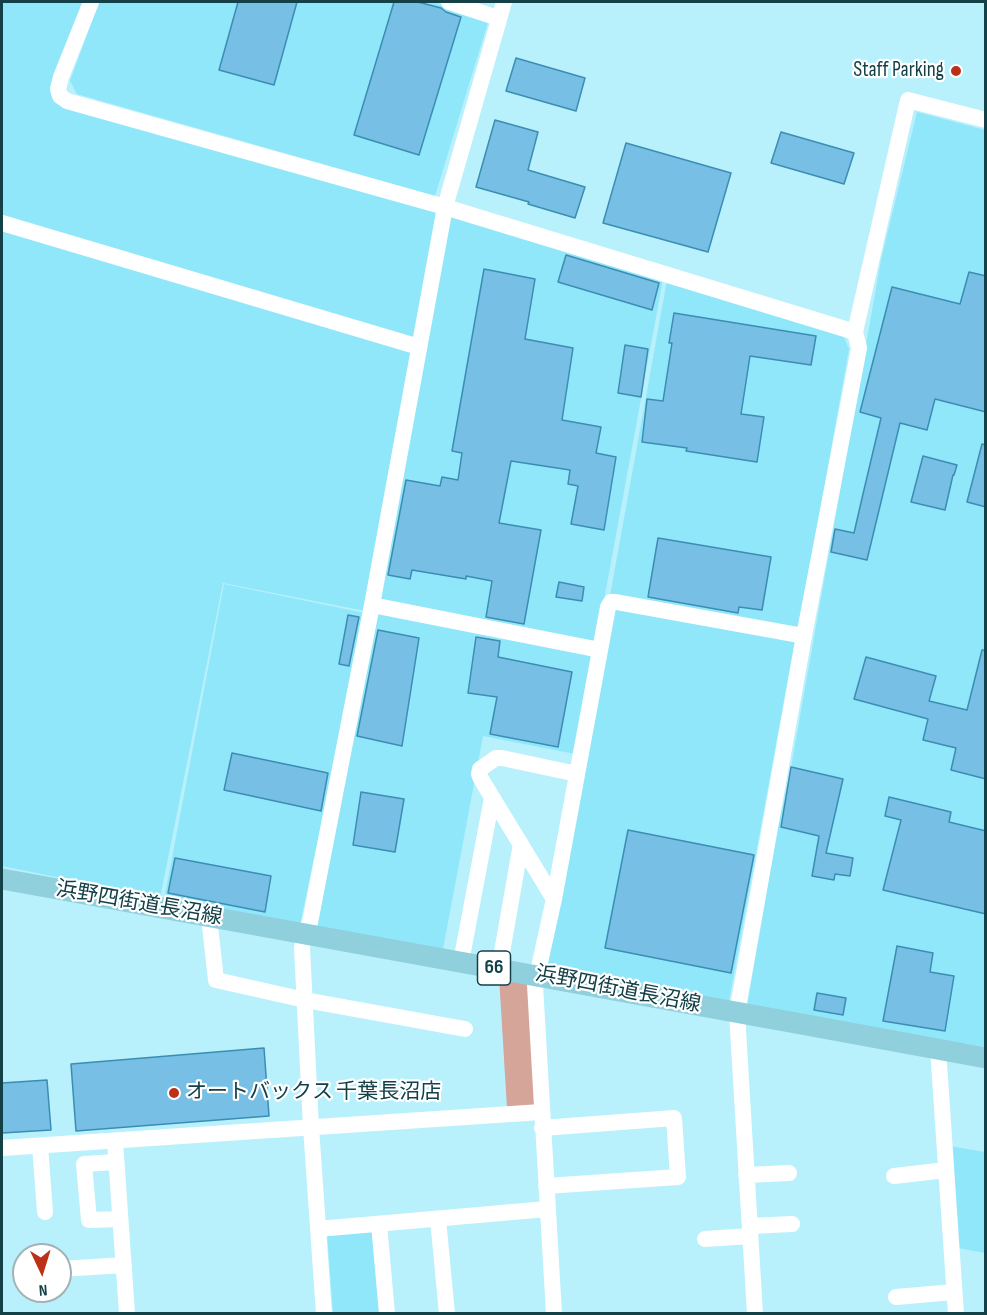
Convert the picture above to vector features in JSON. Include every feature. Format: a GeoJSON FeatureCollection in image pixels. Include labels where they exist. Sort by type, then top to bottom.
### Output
{"type":"FeatureCollection","features":[{"type":"Feature","properties":{"kind":"main road","name":"浜野四街道長沼線"},"geometry":{"type":"LineString","coordinates":[[2,879],[986,1058]]}},
{"type":"Feature","properties":{"kind":"street"},"geometry":{"type":"LineString","coordinates":[[91,2],[58,88],[60,96],[67,101],[445,207],[855,332]]}},
{"type":"Feature","properties":{"kind":"street"},"geometry":{"type":"LineString","coordinates":[[324,1314],[302,948],[304,934],[310,922],[372,605],[445,207],[501,10],[449,2]]}},
{"type":"Feature","properties":{"kind":"street"},"geometry":{"type":"LineString","coordinates":[[755,1314],[736,1013],[859,348],[855,332],[908,100],[986,120]]}},
{"type":"Feature","properties":{"kind":"street"},"geometry":{"type":"LineString","coordinates":[[2,223],[419,347]]}},
{"type":"Feature","properties":{"kind":"street"},"geometry":{"type":"LineString","coordinates":[[554,1314],[535,985],[554,899],[608,607],[611,602],[616,602],[804,636]]}},
{"type":"Feature","properties":{"kind":"street"},"geometry":{"type":"LineString","coordinates":[[372,605],[600,650]]}},
{"type":"Feature","properties":{"kind":"street"},"geometry":{"type":"LineString","coordinates":[[554,899],[479,774],[480,769],[496,758],[502,758],[577,774]]}},
{"type":"Feature","properties":{"kind":"street"},"geometry":{"type":"LineString","coordinates":[[461,962],[492,798]]}},
{"type":"Feature","properties":{"kind":"street"},"geometry":{"type":"LineString","coordinates":[[499,969],[521,844]]}},
{"type":"Feature","properties":{"kind":"street"},"geometry":{"type":"LineString","coordinates":[[209,917],[216,980],[305,1000],[465,1029]]}},
{"type":"Feature","properties":{"kind":"street"},"geometry":{"type":"LineString","coordinates":[[938,1049],[956,1314]]}},
{"type":"Feature","properties":{"kind":"street"},"geometry":{"type":"LineString","coordinates":[[2,1148],[311,1127],[674,1118],[678,1177],[546,1186]]}},
{"type":"Feature","properties":{"kind":"street"},"geometry":{"type":"LineString","coordinates":[[115,1141],[127,1314]]}},
{"type":"Feature","properties":{"kind":"street"},"geometry":{"type":"LineString","coordinates":[[40,1146],[45,1212]]}},
{"type":"Feature","properties":{"kind":"street"},"geometry":{"type":"LineString","coordinates":[[116,1162],[84,1164],[89,1220],[120,1219]]}},
{"type":"Feature","properties":{"kind":"street"},"geometry":{"type":"LineString","coordinates":[[894,1176],[946,1170]]}},
{"type":"Feature","properties":{"kind":"street"},"geometry":{"type":"LineString","coordinates":[[746,1175],[789,1173]]}},
{"type":"Feature","properties":{"kind":"street"},"geometry":{"type":"LineString","coordinates":[[318,1229],[547,1209]]}},
{"type":"Feature","properties":{"kind":"street"},"geometry":{"type":"LineString","coordinates":[[438,1219],[447,1314]]}},
{"type":"Feature","properties":{"kind":"street"},"geometry":{"type":"LineString","coordinates":[[379,1224],[387,1314]]}},
{"type":"Feature","properties":{"kind":"street"},"geometry":{"type":"LineString","coordinates":[[705,1239],[792,1224]]}},
{"type":"Feature","properties":{"kind":"street"},"geometry":{"type":"LineString","coordinates":[[72,1268],[124,1265]]}},
{"type":"Feature","properties":{"kind":"street"},"geometry":{"type":"LineString","coordinates":[[896,1297],[954,1292]]}},
{"type":"Feature","properties":{"kind":"shaded area"},"geometry":{"type":"Polygon","coordinates":[[[2,2],[85,2],[58,102],[439,210],[415,342],[2,217],[2,2]]]}},
{"type":"Feature","properties":{"kind":"shaded area"},"geometry":{"type":"Polygon","coordinates":[[[99,2],[434,2],[489,19],[435,196],[77,94],[70,81],[99,2]]]}},
{"type":"Feature","properties":{"kind":"shaded area"},"geometry":{"type":"Polygon","coordinates":[[[917,112],[985,130],[985,1047],[747,1006],[881,260],[917,112]]]}},
{"type":"Feature","properties":{"kind":"shaded area"},"geometry":{"type":"Polygon","coordinates":[[[449,213],[663,279],[596,644],[379,602],[449,213]]]}},
{"type":"Feature","properties":{"kind":"shaded area"},"geometry":{"type":"Polygon","coordinates":[[[2,231],[414,352],[365,611],[223,583],[160,898],[2,866],[2,231]]]}},
{"type":"Feature","properties":{"kind":"shaded area"},"geometry":{"type":"Polygon","coordinates":[[[667,280],[842,332],[849,349],[799,629],[610,596],[667,280]]]}},
{"type":"Feature","properties":{"kind":"shaded area"},"geometry":{"type":"Polygon","coordinates":[[[224,584],[365,613],[300,925],[164,900],[224,584]]]}},
{"type":"Feature","properties":{"kind":"shaded area"},"geometry":{"type":"Polygon","coordinates":[[[613,607],[795,640],[729,1001],[544,969],[613,607]]]}},
{"type":"Feature","properties":{"kind":"shaded area"},"geometry":{"type":"Polygon","coordinates":[[[375,610],[593,654],[575,754],[483,736],[443,949],[317,929],[375,610]]]}},
{"type":"Feature","properties":{"kind":"shaded area"},"geometry":{"type":"Polygon","coordinates":[[[499,976],[529,982],[536,1106],[507,1108],[499,976]]]}},
{"type":"Feature","properties":{"kind":"shaded area"},"geometry":{"type":"Polygon","coordinates":[[[950,1146],[985,1152],[985,1253],[958,1248],[950,1146]]]}},
{"type":"Feature","properties":{"kind":"shaded area"},"geometry":{"type":"Polygon","coordinates":[[[375,1229],[384,1313],[333,1313],[327,1233],[375,1229]]]}},
{"type":"Feature","properties":{"kind":"building"},"geometry":{"type":"Polygon","coordinates":[[[238,2],[297,2],[274,85],[219,70],[238,2]]]}},
{"type":"Feature","properties":{"kind":"building"},"geometry":{"type":"Polygon","coordinates":[[[394,2],[418,2],[441,8],[461,17],[419,155],[354,135],[394,2]]]}},
{"type":"Feature","properties":{"kind":"building"},"geometry":{"type":"Polygon","coordinates":[[[516,58],[585,78],[576,111],[506,91],[516,58]]]}},
{"type":"Feature","properties":{"kind":"building"},"geometry":{"type":"Polygon","coordinates":[[[495,120],[538,132],[528,170],[585,187],[575,218],[476,187],[495,120]]]}},
{"type":"Feature","properties":{"kind":"building"},"geometry":{"type":"Polygon","coordinates":[[[781,132],[854,153],[844,184],[771,163],[781,132]]]}},
{"type":"Feature","properties":{"kind":"building"},"geometry":{"type":"Polygon","coordinates":[[[626,143],[731,173],[708,252],[603,223],[626,143]]]}},
{"type":"Feature","properties":{"kind":"building"},"geometry":{"type":"Polygon","coordinates":[[[566,255],[659,283],[652,310],[558,282],[566,255]]]}},
{"type":"Feature","properties":{"kind":"building"},"geometry":{"type":"Polygon","coordinates":[[[484,269],[535,279],[525,339],[573,348],[562,420],[601,427],[596,453],[616,457],[604,530],[571,524],[578,486],[568,484],[570,470],[511,461],[499,523],[541,530],[524,624],[486,617],[492,581],[412,570],[410,579],[388,575],[406,480],[440,486],[442,477],[458,480],[462,453],[452,451],[484,269]]]}},
{"type":"Feature","properties":{"kind":"building"},"geometry":{"type":"Polygon","coordinates":[[[969,272],[986,276],[986,412],[935,399],[927,430],[900,423],[867,560],[831,552],[835,529],[854,533],[881,418],[860,412],[892,287],[960,304],[969,272]]]}},
{"type":"Feature","properties":{"kind":"building"},"geometry":{"type":"Polygon","coordinates":[[[674,313],[816,336],[811,365],[750,356],[741,414],[764,417],[757,462],[642,442],[647,399],[663,401],[674,313]]]}},
{"type":"Feature","properties":{"kind":"building"},"geometry":{"type":"Polygon","coordinates":[[[625,345],[648,349],[641,397],[618,393],[625,345]]]}},
{"type":"Feature","properties":{"kind":"building"},"geometry":{"type":"Polygon","coordinates":[[[982,444],[986,445],[986,507],[967,502],[982,444]]]}},
{"type":"Feature","properties":{"kind":"building"},"geometry":{"type":"Polygon","coordinates":[[[923,456],[957,465],[945,510],[911,502],[923,456]]]}},
{"type":"Feature","properties":{"kind":"building"},"geometry":{"type":"Polygon","coordinates":[[[658,538],[771,557],[762,610],[739,607],[738,613],[648,597],[658,538]]]}},
{"type":"Feature","properties":{"kind":"building"},"geometry":{"type":"Polygon","coordinates":[[[559,582],[584,587],[582,601],[556,597],[559,582]]]}},
{"type":"Feature","properties":{"kind":"building"},"geometry":{"type":"Polygon","coordinates":[[[348,615],[359,617],[349,666],[339,664],[348,615]]]}},
{"type":"Feature","properties":{"kind":"building"},"geometry":{"type":"Polygon","coordinates":[[[378,630],[419,638],[402,746],[357,736],[378,630]]]}},
{"type":"Feature","properties":{"kind":"building"},"geometry":{"type":"Polygon","coordinates":[[[476,637],[500,641],[498,657],[572,672],[558,747],[490,734],[497,697],[468,693],[476,637]]]}},
{"type":"Feature","properties":{"kind":"building"},"geometry":{"type":"Polygon","coordinates":[[[982,650],[986,650],[986,779],[951,770],[956,748],[923,740],[928,719],[854,699],[866,657],[936,676],[929,701],[967,710],[982,650]]]}},
{"type":"Feature","properties":{"kind":"building"},"geometry":{"type":"Polygon","coordinates":[[[232,753],[328,773],[321,811],[224,790],[232,753]]]}},
{"type":"Feature","properties":{"kind":"building"},"geometry":{"type":"Polygon","coordinates":[[[791,767],[843,779],[826,853],[853,858],[850,876],[835,874],[834,880],[812,876],[819,836],[781,827],[791,767]]]}},
{"type":"Feature","properties":{"kind":"building"},"geometry":{"type":"Polygon","coordinates":[[[361,792],[404,799],[395,852],[353,845],[361,792]]]}},
{"type":"Feature","properties":{"kind":"building"},"geometry":{"type":"Polygon","coordinates":[[[889,797],[951,812],[949,822],[986,831],[986,914],[883,890],[901,820],[885,816],[889,797]]]}},
{"type":"Feature","properties":{"kind":"building"},"geometry":{"type":"Polygon","coordinates":[[[628,830],[754,855],[731,973],[605,948],[628,830]]]}},
{"type":"Feature","properties":{"kind":"building"},"geometry":{"type":"Polygon","coordinates":[[[175,858],[271,876],[265,912],[168,893],[175,858]]]}},
{"type":"Feature","properties":{"kind":"building"},"geometry":{"type":"Polygon","coordinates":[[[897,946],[933,953],[930,972],[954,976],[945,1031],[883,1021],[897,946]]]}},
{"type":"Feature","properties":{"kind":"building"},"geometry":{"type":"Polygon","coordinates":[[[817,993],[846,998],[843,1015],[814,1010],[817,993]]]}},
{"type":"Feature","properties":{"kind":"building"},"geometry":{"type":"Polygon","coordinates":[[[264,1048],[269,1116],[76,1131],[71,1064],[264,1048]]]}},
{"type":"Feature","properties":{"kind":"building"},"geometry":{"type":"Polygon","coordinates":[[[47,1080],[51,1130],[2,1133],[2,1083],[47,1080]]]}},
{"type":"Feature","properties":{"kind":"place","name":"Staff Parking"},"geometry":{"type":"Point","coordinates":[956,71]}},
{"type":"Feature","properties":{"kind":"place","name":"オートバックス 千葉長沼店"},"geometry":{"type":"Point","coordinates":[174,1093]}}]}
